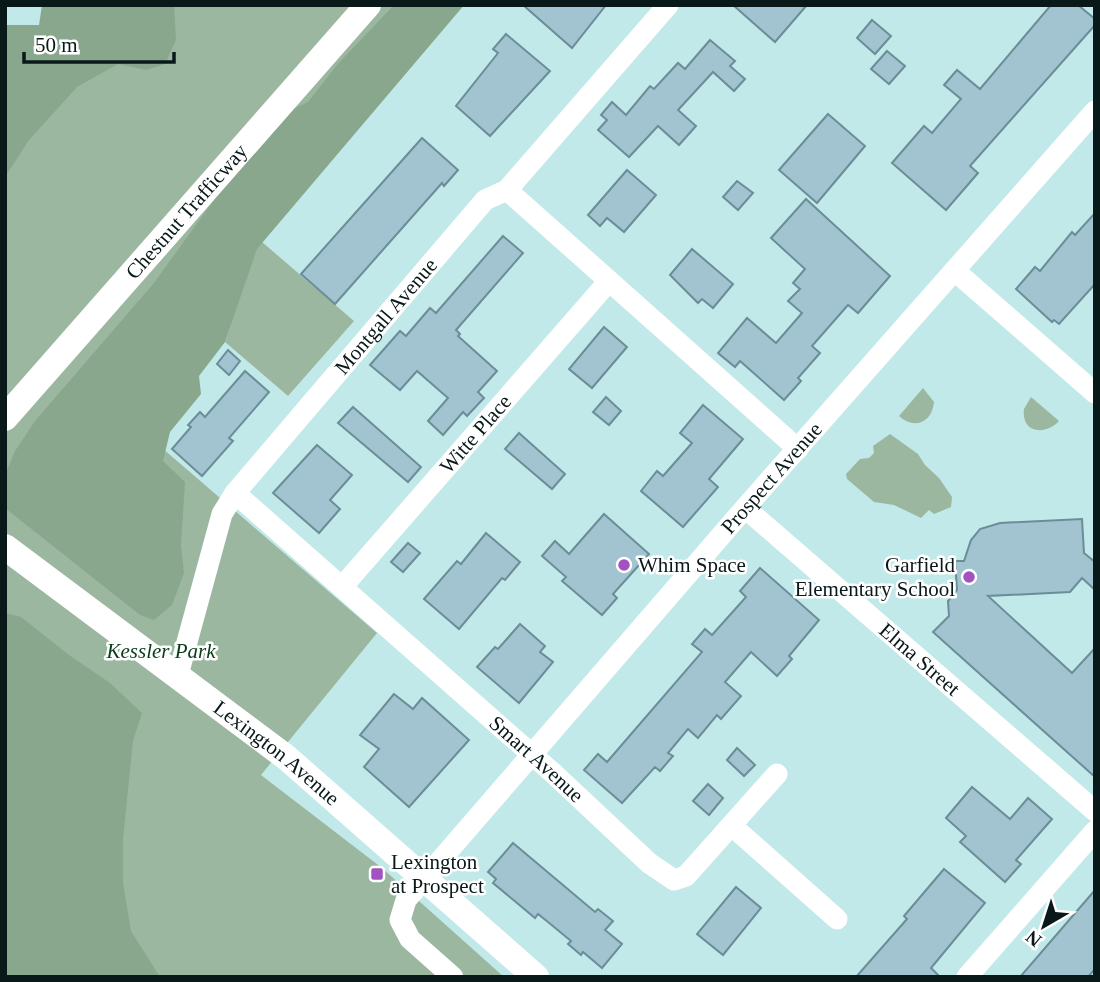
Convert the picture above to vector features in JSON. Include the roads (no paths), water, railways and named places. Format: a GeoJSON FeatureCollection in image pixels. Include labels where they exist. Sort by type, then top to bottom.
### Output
{"type":"FeatureCollection","features":[{"type":"Feature","properties":{"kind":"street","name":"Chestnut Trafficway"},"geometry":{"type":"LineString","coordinates":[[5,418],[368,5]]}},
{"type":"Feature","properties":{"kind":"street","name":"Montgall Avenue"},"geometry":{"type":"LineString","coordinates":[[178,675],[222,514],[235,493],[485,200],[507,190],[668,5]]}},
{"type":"Feature","properties":{"kind":"street","name":"Prospect Avenue"},"geometry":{"type":"LineString","coordinates":[[453,977],[410,939],[400,920],[406,900],[745,508],[1095,111]]}},
{"type":"Feature","properties":{"kind":"street"},"geometry":{"type":"LineString","coordinates":[[507,190],[798,449]]}},
{"type":"Feature","properties":{"kind":"street"},"geometry":{"type":"LineString","coordinates":[[955,271],[1095,393]]}},
{"type":"Feature","properties":{"kind":"street","name":"Witte Place"},"geometry":{"type":"LineString","coordinates":[[342,587],[609,281]]}},
{"type":"Feature","properties":{"kind":"street","name":"Smart Avenue"},"geometry":{"type":"LineString","coordinates":[[235,493],[532,754],[649,863],[674,880],[687,876],[732,826]]}},
{"type":"Feature","properties":{"kind":"street","name":"Elma Street"},"geometry":{"type":"LineString","coordinates":[[745,508],[1095,811]]}},
{"type":"Feature","properties":{"kind":"street","name":"Lexington Avenue"},"geometry":{"type":"LineString","coordinates":[[5,547],[287,758],[536,977]]}},
{"type":"Feature","properties":{"kind":"street"},"geometry":{"type":"LineString","coordinates":[[777,774],[732,826],[837,919]]}},
{"type":"Feature","properties":{"kind":"street"},"geometry":{"type":"LineString","coordinates":[[967,977],[1095,831]]}},
{"type":"Feature","properties":{"kind":"place","name":"Whim Space"},"geometry":{"type":"Point","coordinates":[624,565]}},
{"type":"Feature","properties":{"kind":"place","name":"Garfield Elementary School"},"geometry":{"type":"Point","coordinates":[969,577]}},
{"type":"Feature","properties":{"kind":"place","name":"Lexington at Prospect"},"geometry":{"type":"Point","coordinates":[377,874]}},
{"type":"Feature","properties":{"kind":"park label","name":"Kessler Park"},"geometry":{"type":"Point","coordinates":[161,651]}}]}
